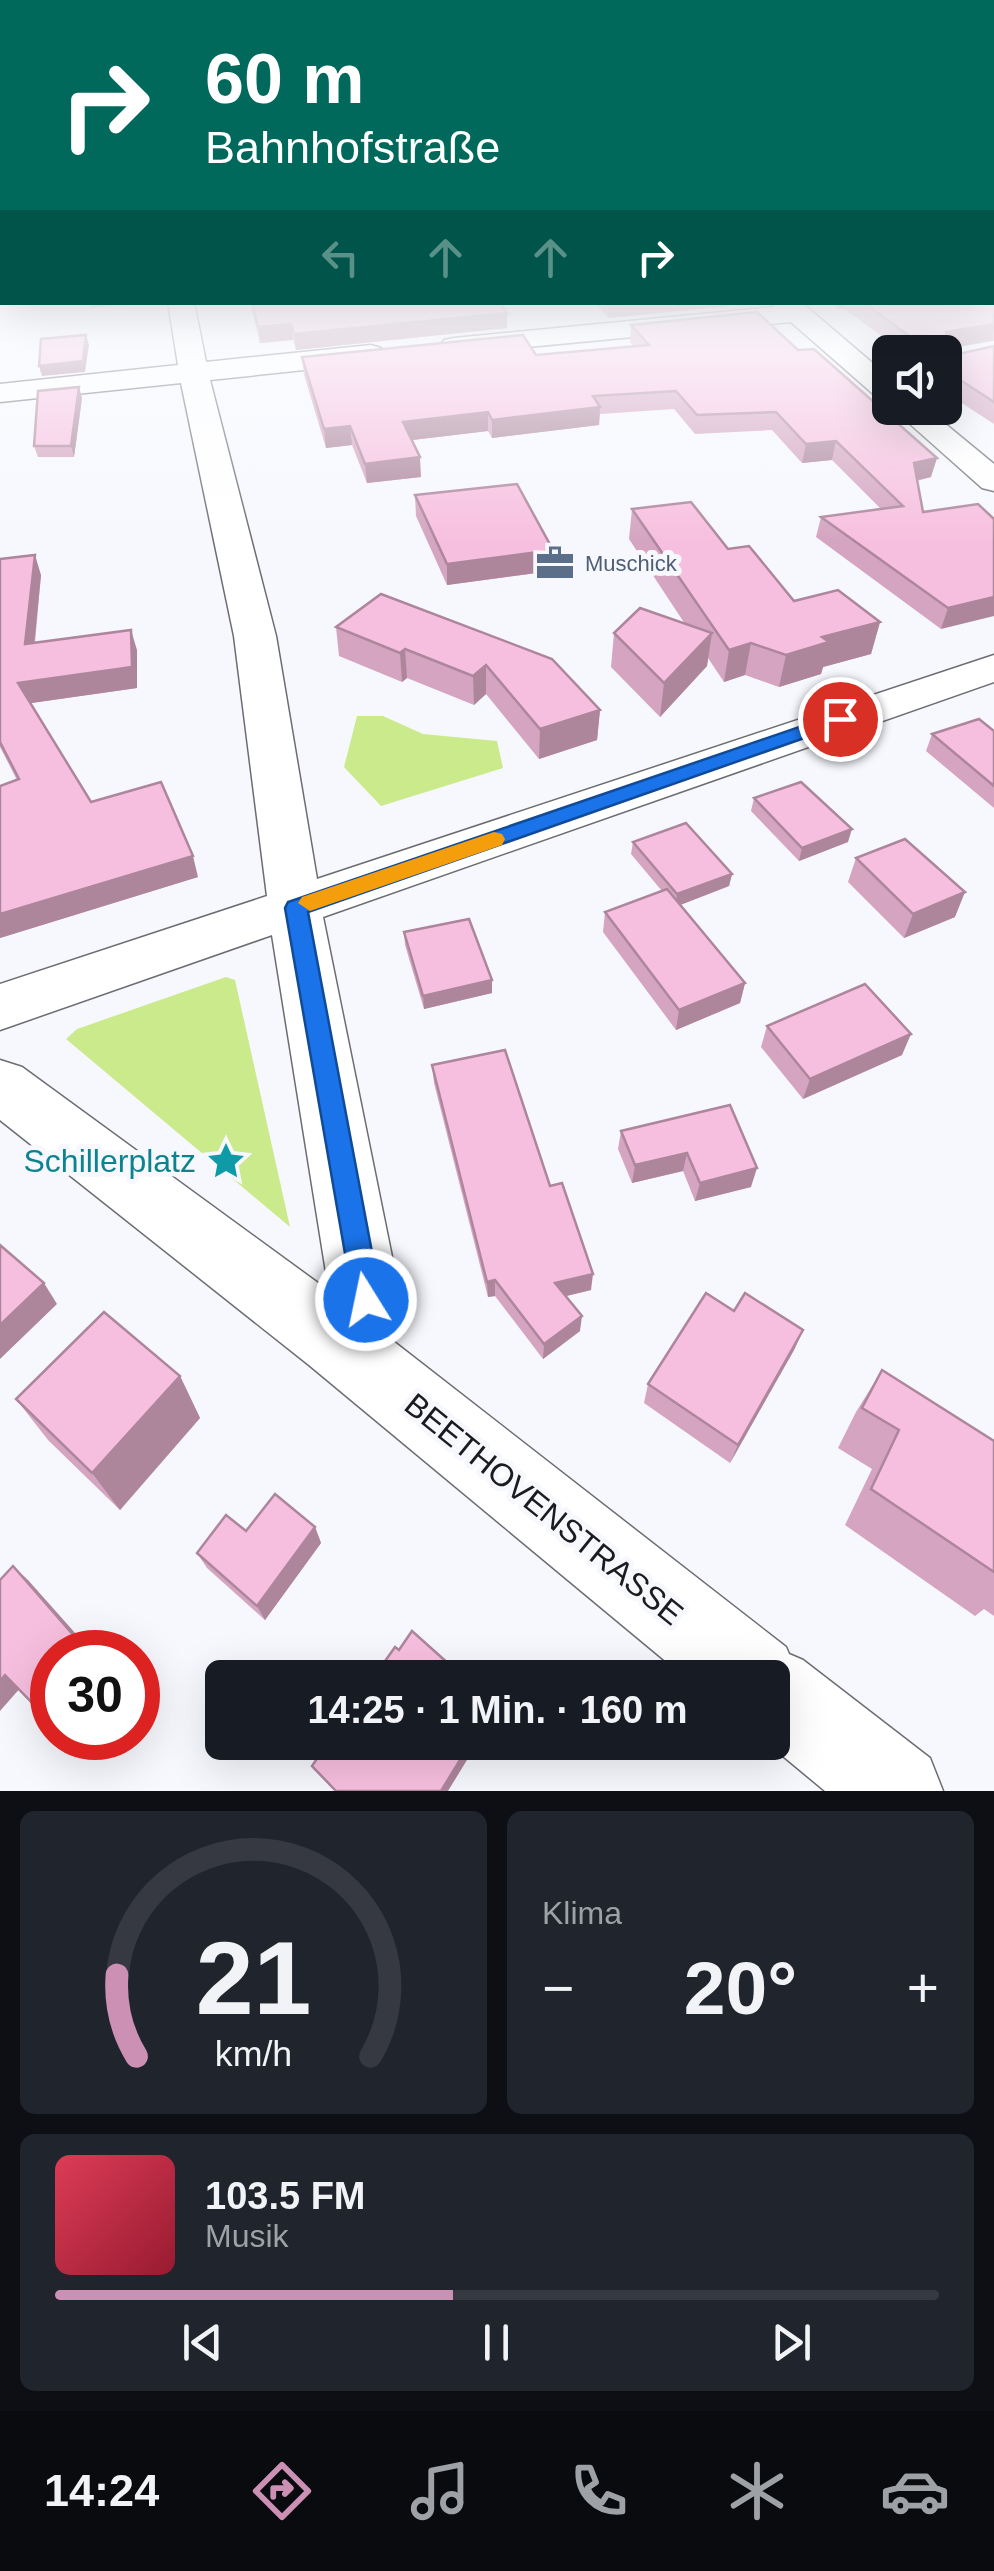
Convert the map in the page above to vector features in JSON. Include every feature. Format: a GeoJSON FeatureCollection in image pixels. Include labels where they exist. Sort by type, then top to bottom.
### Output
{"type":"FeatureCollection","features":[{"type":"Feature","properties":{"kind":"street"},"geometry":{"type":"LineString","coordinates":[[0,393],[178,376]]}},
{"type":"Feature","properties":{"kind":"street"},"geometry":{"type":"LineString","coordinates":[[194,376],[255,636],[296,908],[366,1300],[334,1340]]}},
{"type":"Feature","properties":{"kind":"street"},"geometry":{"type":"LineString","coordinates":[[928,425],[994,480]]}},
{"type":"Feature","properties":{"kind":"street"},"geometry":{"type":"LineString","coordinates":[[0,1007],[994,668]]}},
{"type":"Feature","properties":{"kind":"street","name":"BEETHOVENSTRASSE"},"geometry":{"type":"LineString","coordinates":[[0,1085],[334,1340],[733,1660]]}},
{"type":"Feature","properties":{"kind":"street"},"geometry":{"type":"LineString","coordinates":[[790,1705],[897,1791]]}},
{"type":"Feature","properties":{"kind":"green space"},"geometry":{"type":"Polygon","coordinates":[[[357,716],[383,716],[423,734],[497,741],[503,768],[381,806],[344,767],[357,716]]]}},
{"type":"Feature","properties":{"kind":"green space"},"geometry":{"type":"Polygon","coordinates":[[[226,977],[235,980],[290,1227],[66,1039],[77,1029],[226,977]]]}},
{"type":"Feature","properties":{"kind":"building"},"geometry":{"type":"Polygon","coordinates":[[[308,376],[844,376],[872,400],[872,425],[900,425],[937,458],[914,463],[923,512],[978,504],[994,519],[994,597],[948,608],[821,517],[903,506],[836,441],[806,444],[776,412],[697,415],[676,391],[593,396],[600,407],[492,420],[488,412],[403,422],[420,457],[365,464],[350,426],[324,429],[308,376]]]}},
{"type":"Feature","properties":{"kind":"building"},"geometry":{"type":"Polygon","coordinates":[[[962,376],[994,376],[994,402],[962,381],[962,376]]]}},
{"type":"Feature","properties":{"kind":"building"},"geometry":{"type":"Polygon","coordinates":[[[79,387],[71,446],[34,446],[38,391],[79,387]]]}},
{"type":"Feature","properties":{"kind":"building"},"geometry":{"type":"Polygon","coordinates":[[[517,484],[553,550],[447,564],[415,495],[517,484]]]}},
{"type":"Feature","properties":{"kind":"building"},"geometry":{"type":"Polygon","coordinates":[[[691,502],[728,549],[749,546],[794,601],[838,590],[880,622],[822,637],[829,642],[786,655],[751,643],[729,650],[632,509],[691,502]]]}},
{"type":"Feature","properties":{"kind":"building"},"geometry":{"type":"Polygon","coordinates":[[[35,555],[25,644],[131,630],[132,667],[18,683],[91,802],[161,782],[193,856],[0,914],[0,786],[19,779],[0,742],[0,559],[35,555]]]}},
{"type":"Feature","properties":{"kind":"building"},"geometry":{"type":"Polygon","coordinates":[[[381,594],[552,659],[600,710],[540,729],[486,665],[473,676],[336,627],[381,594]]]}},
{"type":"Feature","properties":{"kind":"building"},"geometry":{"type":"Polygon","coordinates":[[[640,608],[712,633],[664,683],[614,633],[640,608]]]}},
{"type":"Feature","properties":{"kind":"building"},"geometry":{"type":"Polygon","coordinates":[[[979,719],[994,731],[994,786],[932,734],[979,719]]]}},
{"type":"Feature","properties":{"kind":"building"},"geometry":{"type":"Polygon","coordinates":[[[801,782],[852,829],[802,848],[754,798],[801,782]]]}},
{"type":"Feature","properties":{"kind":"building"},"geometry":{"type":"Polygon","coordinates":[[[686,823],[732,874],[677,894],[633,842],[686,823]]]}},
{"type":"Feature","properties":{"kind":"building"},"geometry":{"type":"Polygon","coordinates":[[[905,839],[965,892],[913,914],[856,858],[905,839]]]}},
{"type":"Feature","properties":{"kind":"building"},"geometry":{"type":"Polygon","coordinates":[[[667,889],[745,983],[679,1010],[605,912],[667,889]]]}},
{"type":"Feature","properties":{"kind":"building"},"geometry":{"type":"Polygon","coordinates":[[[469,919],[492,980],[423,996],[404,932],[469,919]]]}},
{"type":"Feature","properties":{"kind":"building"},"geometry":{"type":"Polygon","coordinates":[[[865,984],[911,1034],[810,1079],[767,1026],[865,984]]]}},
{"type":"Feature","properties":{"kind":"building"},"geometry":{"type":"Polygon","coordinates":[[[505,1050],[550,1186],[562,1183],[593,1274],[555,1283],[582,1316],[544,1344],[495,1280],[487,1282],[432,1065],[505,1050]]]}},
{"type":"Feature","properties":{"kind":"building"},"geometry":{"type":"Polygon","coordinates":[[[730,1105],[757,1168],[700,1183],[687,1153],[635,1165],[621,1131],[730,1105]]]}},
{"type":"Feature","properties":{"kind":"building"},"geometry":{"type":"Polygon","coordinates":[[[0,1245],[44,1283],[0,1325],[0,1245]]]}},
{"type":"Feature","properties":{"kind":"building"},"geometry":{"type":"Polygon","coordinates":[[[706,1293],[734,1311],[745,1293],[803,1330],[738,1445],[648,1384],[706,1293]]]}},
{"type":"Feature","properties":{"kind":"building"},"geometry":{"type":"Polygon","coordinates":[[[104,1312],[180,1376],[92,1473],[16,1399],[104,1312]]]}},
{"type":"Feature","properties":{"kind":"building"},"geometry":{"type":"Polygon","coordinates":[[[882,1370],[994,1441],[994,1572],[871,1489],[899,1430],[862,1408],[882,1370]]]}},
{"type":"Feature","properties":{"kind":"building"},"geometry":{"type":"Polygon","coordinates":[[[275,1494],[315,1527],[257,1606],[197,1553],[226,1515],[246,1531],[275,1494]]]}},
{"type":"Feature","properties":{"kind":"building"},"geometry":{"type":"Polygon","coordinates":[[[13,1566],[69,1630],[30,1630],[30,1701],[5,1675],[0,1681],[0,1580],[13,1566]]]}},
{"type":"Feature","properties":{"kind":"building"},"geometry":{"type":"Polygon","coordinates":[[[412,1631],[444,1660],[386,1660],[395,1647],[399,1650],[412,1631]]]}},
{"type":"Feature","properties":{"kind":"building"},"geometry":{"type":"Polygon","coordinates":[[[316,1760],[460,1760],[441,1791],[336,1791],[312,1766],[316,1760]]]}},
{"type":"Feature","properties":{"kind":"slow traffic"},"geometry":{"type":"LineString","coordinates":[[310,903],[494,839]]}},
{"type":"Feature","properties":{"kind":"place","name":"Muschick"},"geometry":{"type":"Point","coordinates":[555,563]}},
{"type":"Feature","properties":{"kind":"place","name":"Schillerplatz"},"geometry":{"type":"Point","coordinates":[226,1161]}},
{"type":"Feature","properties":{"kind":"route"},"geometry":{"type":"LineString","coordinates":[[366,1300],[296,908],[840,719]]}}]}
